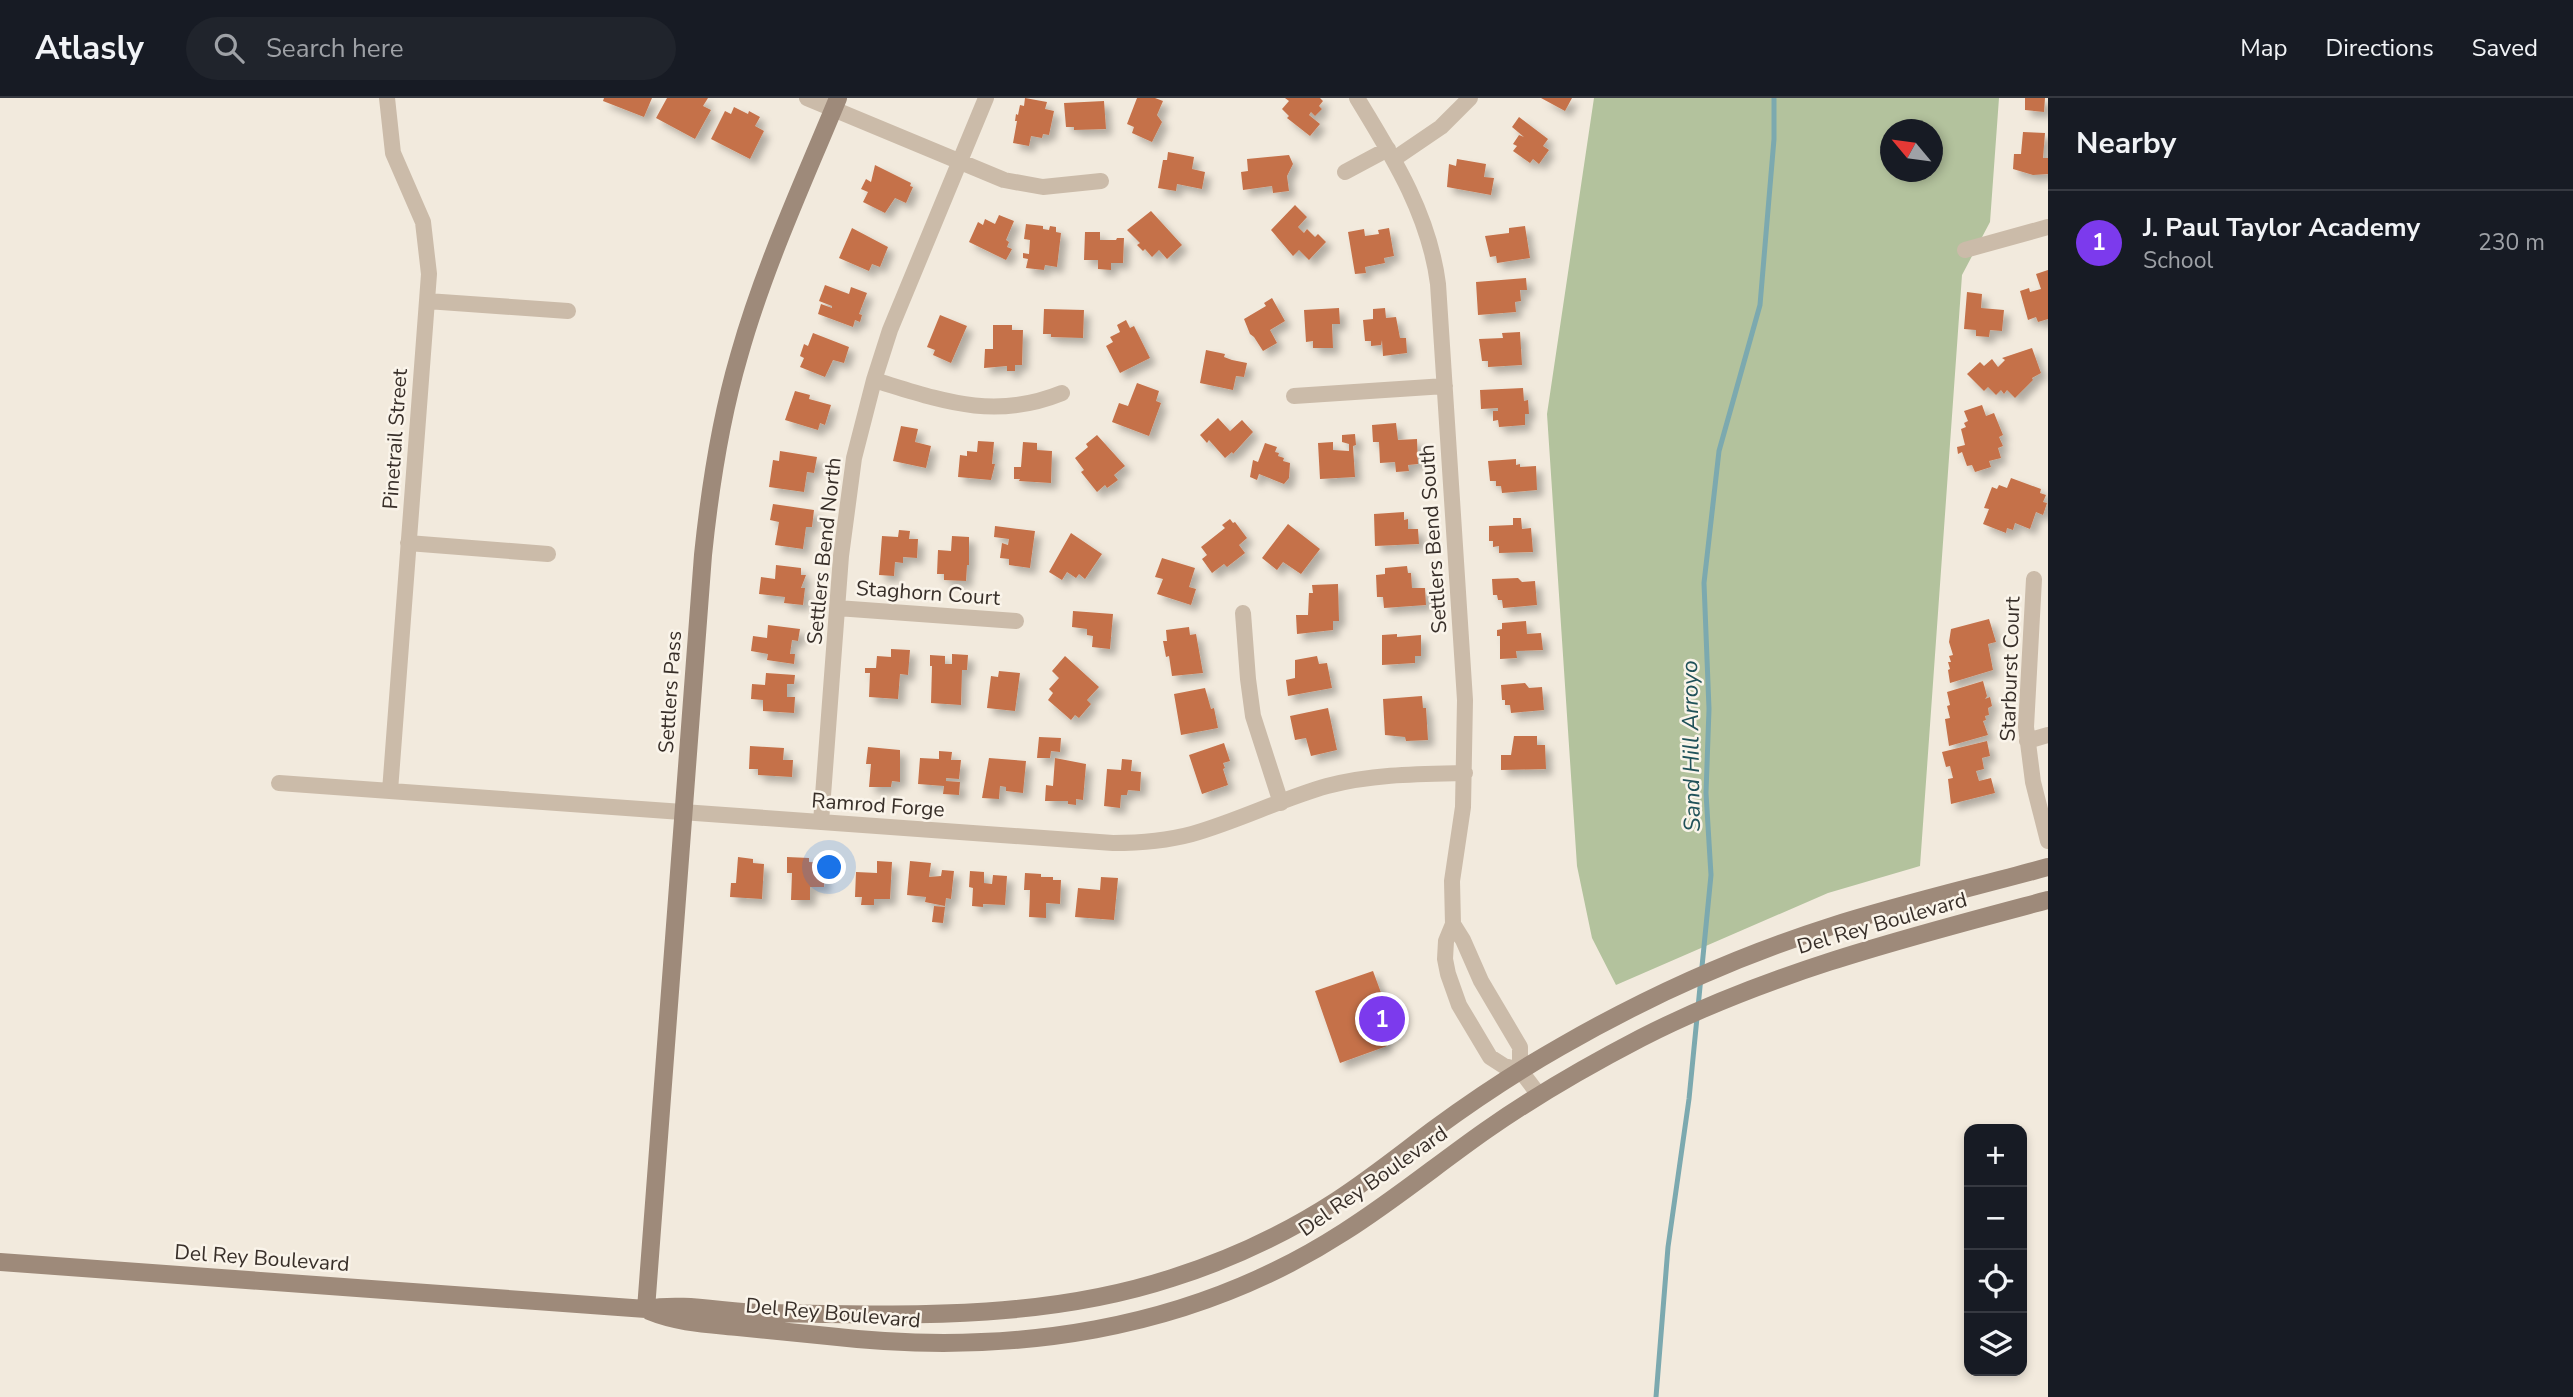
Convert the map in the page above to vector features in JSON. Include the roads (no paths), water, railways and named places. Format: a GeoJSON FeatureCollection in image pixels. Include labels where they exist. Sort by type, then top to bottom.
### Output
{"type":"FeatureCollection","features":[{"type":"Feature","properties":{"kind":"main road","name":"Settlers Pass"},"geometry":{"type":"LineString","coordinates":[[646,1309],[706,530],[723,419],[739,354],[762,285],[836,104]]}},
{"type":"Feature","properties":{"kind":"main road","name":"Del Rey Boulevard"},"geometry":{"type":"LineString","coordinates":[[0,1262],[646,1309],[673,1306],[762,1313],[973,1313],[1052,1306],[1141,1288],[1227,1258],[1308,1218],[1359,1186],[1455,1114],[1520,1070],[1636,1006],[1746,957],[1830,927],[2048,867]]}},
{"type":"Feature","properties":{"kind":"main road","name":"Del Rey Boulevard"},"geometry":{"type":"LineString","coordinates":[[646,1309],[683,1322],[881,1342],[940,1345],[1031,1340],[1121,1325],[1179,1309],[1235,1288],[1317,1249],[1392,1200],[1473,1139],[1539,1096],[1588,1066],[1670,1024],[1781,976],[1866,949],[2048,900]]}},
{"type":"Feature","properties":{"kind":"street","name":"Pinetrail Street"},"geometry":{"type":"LineString","coordinates":[[387,98],[393,153],[417,205],[426,240],[429,274],[390,791]]}},
{"type":"Feature","properties":{"kind":"street"},"geometry":{"type":"LineString","coordinates":[[807,98],[836,104],[1004,180],[1029,186],[1101,181]]}},
{"type":"Feature","properties":{"kind":"street","name":"Settlers Bend North"},"geometry":{"type":"LineString","coordinates":[[821,822],[837,608],[850,481],[874,380],[904,295],[986,98]]}},
{"type":"Feature","properties":{"kind":"street"},"geometry":{"type":"LineString","coordinates":[[1357,98],[1391,154]]}},
{"type":"Feature","properties":{"kind":"street"},"geometry":{"type":"LineString","coordinates":[[1345,173],[1391,154],[1441,127],[1470,98]]}},
{"type":"Feature","properties":{"kind":"street","name":"Settlers Bend South"},"geometry":{"type":"LineString","coordinates":[[1391,154],[1416,203],[1433,254],[1445,386],[1465,700],[1463,807],[1452,881],[1452,924],[1446,941],[1445,959],[1459,1005],[1490,1057],[1504,1066],[1520,1070]]}},
{"type":"Feature","properties":{"kind":"street"},"geometry":{"type":"LineString","coordinates":[[1965,250],[2048,227]]}},
{"type":"Feature","properties":{"kind":"street"},"geometry":{"type":"LineString","coordinates":[[427,301],[568,311]]}},
{"type":"Feature","properties":{"kind":"street"},"geometry":{"type":"LineString","coordinates":[[874,380],[956,404],[986,408],[1031,404],[1062,393]]}},
{"type":"Feature","properties":{"kind":"street"},"geometry":{"type":"LineString","coordinates":[[1294,396],[1445,386]]}},
{"type":"Feature","properties":{"kind":"street"},"geometry":{"type":"LineString","coordinates":[[408,543],[548,554]]}},
{"type":"Feature","properties":{"kind":"street","name":"Starburst Court"},"geometry":{"type":"LineString","coordinates":[[2035,579],[2026,700],[2027,741],[2032,782],[2048,841]]}},
{"type":"Feature","properties":{"kind":"street","name":"Staghorn Court"},"geometry":{"type":"LineString","coordinates":[[837,608],[1016,621]]}},
{"type":"Feature","properties":{"kind":"street"},"geometry":{"type":"LineString","coordinates":[[1243,613],[1254,716],[1280,803]]}},
{"type":"Feature","properties":{"kind":"street"},"geometry":{"type":"LineString","coordinates":[[2027,741],[2048,735]]}},
{"type":"Feature","properties":{"kind":"street","name":"Ramrod Forge"},"geometry":{"type":"LineString","coordinates":[[279,783],[1095,843],[1133,843],[1190,834],[1325,787],[1362,779],[1465,773]]}},
{"type":"Feature","properties":{"kind":"street","name":"Settlers Bend South"},"geometry":{"type":"LineString","coordinates":[[1452,924],[1463,940],[1481,981],[1520,1047],[1520,1070],[1539,1096]]}},
{"type":"Feature","properties":{"kind":"waterway","name":"Sand Hill Arroyo"},"geometry":{"type":"LineString","coordinates":[[1656,1397],[1668,1247],[1689,1099],[1711,875],[1706,793],[1709,709],[1704,583],[1719,451],[1760,305],[1774,139],[1774,98]]}},
{"type":"Feature","properties":{"kind":"place","name":"J. Paul Taylor Academy"},"geometry":{"type":"Point","coordinates":[1382,1019]}}]}
